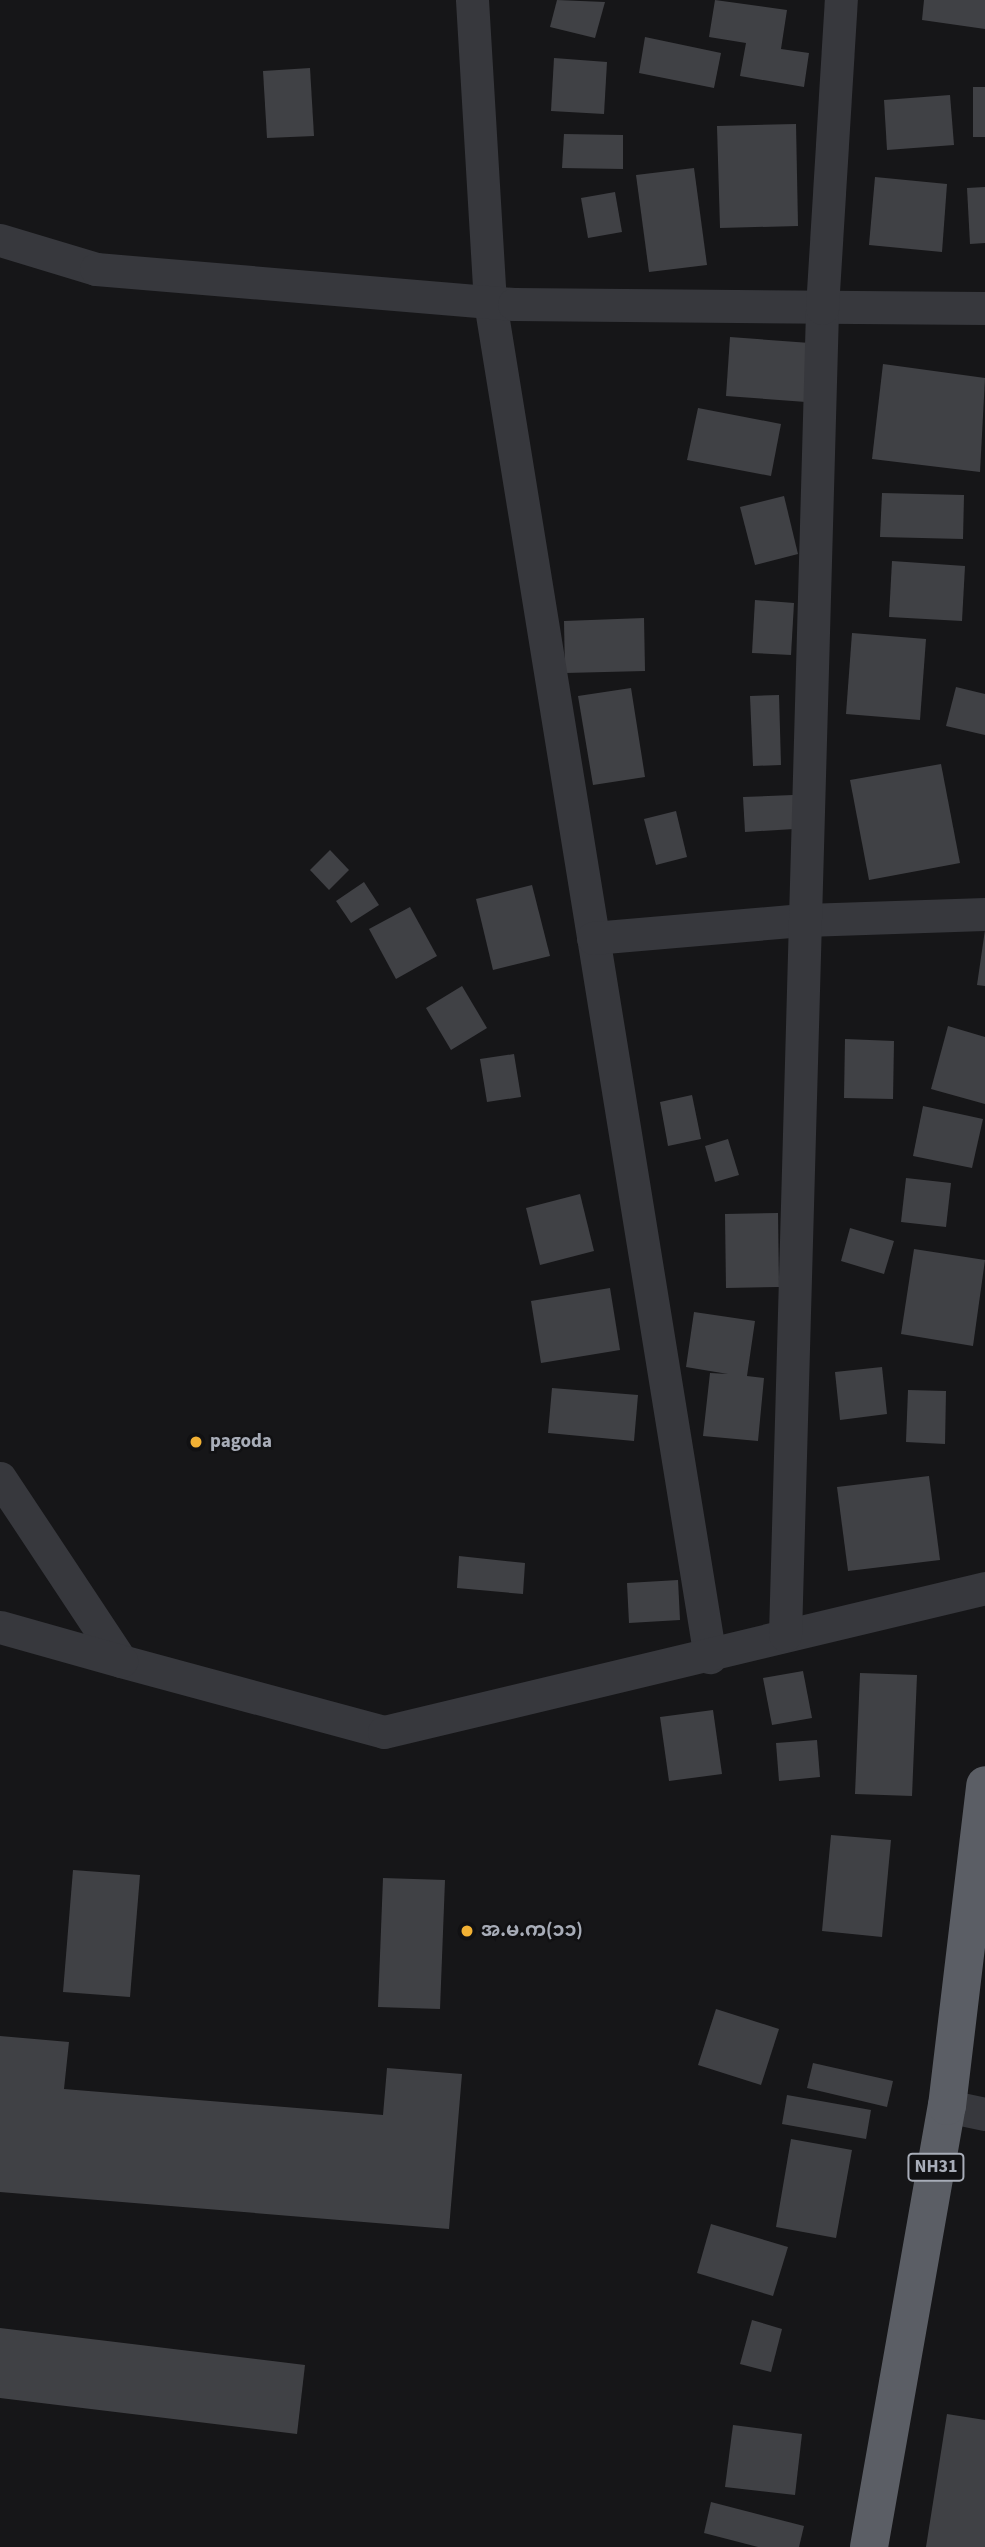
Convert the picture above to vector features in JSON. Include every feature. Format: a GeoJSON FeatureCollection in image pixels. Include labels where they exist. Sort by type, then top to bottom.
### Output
{"type":"FeatureCollection","features":[{"type":"Feature","properties":{"kind":"highway","name":"NH31"},"geometry":{"type":"LineString","coordinates":[[869,2547],[947,2106],[985,1785]]}},
{"type":"Feature","properties":{"kind":"street"},"geometry":{"type":"LineString","coordinates":[[472,0],[490,302],[710,1657]]}},
{"type":"Feature","properties":{"kind":"street"},"geometry":{"type":"LineString","coordinates":[[785,1635],[822,308],[841,0]]}},
{"type":"Feature","properties":{"kind":"street"},"geometry":{"type":"LineString","coordinates":[[0,240],[96,269],[490,302],[822,308],[985,307]]}},
{"type":"Feature","properties":{"kind":"street"},"geometry":{"type":"LineString","coordinates":[[593,938],[805,920],[985,914]]}},
{"type":"Feature","properties":{"kind":"street"},"geometry":{"type":"LineString","coordinates":[[0,1478],[121,1661]]}},
{"type":"Feature","properties":{"kind":"street"},"geometry":{"type":"LineString","coordinates":[[0,1627],[384,1732],[710,1657],[785,1635],[985,1588]]}},
{"type":"Feature","properties":{"kind":"street"},"geometry":{"type":"LineString","coordinates":[[947,2106],[985,2114]]}},
{"type":"Feature","properties":{"kind":"building"},"geometry":{"type":"Polygon","coordinates":[[[557,0],[605,2],[595,38],[550,27],[557,0]]]}},
{"type":"Feature","properties":{"kind":"building"},"geometry":{"type":"Polygon","coordinates":[[[715,0],[787,10],[781,49],[809,53],[804,87],[740,76],[746,43],[709,37],[715,0]]]}},
{"type":"Feature","properties":{"kind":"building"},"geometry":{"type":"Polygon","coordinates":[[[924,0],[985,0],[985,29],[922,20],[924,0]]]}},
{"type":"Feature","properties":{"kind":"building"},"geometry":{"type":"Polygon","coordinates":[[[645,37],[721,53],[714,88],[639,73],[645,37]]]}},
{"type":"Feature","properties":{"kind":"building"},"geometry":{"type":"Polygon","coordinates":[[[554,58],[607,62],[604,114],[551,111],[554,58]]]}},
{"type":"Feature","properties":{"kind":"building"},"geometry":{"type":"Polygon","coordinates":[[[310,68],[314,136],[267,138],[263,71],[310,68]]]}},
{"type":"Feature","properties":{"kind":"building"},"geometry":{"type":"Polygon","coordinates":[[[973,87],[985,87],[985,137],[973,137],[973,87]]]}},
{"type":"Feature","properties":{"kind":"building"},"geometry":{"type":"Polygon","coordinates":[[[950,95],[954,145],[887,150],[884,100],[950,95]]]}},
{"type":"Feature","properties":{"kind":"building"},"geometry":{"type":"Polygon","coordinates":[[[796,124],[798,226],[720,228],[717,126],[796,124]]]}},
{"type":"Feature","properties":{"kind":"building"},"geometry":{"type":"Polygon","coordinates":[[[564,134],[623,135],[623,169],[562,168],[564,134]]]}},
{"type":"Feature","properties":{"kind":"building"},"geometry":{"type":"Polygon","coordinates":[[[694,168],[707,265],[649,272],[636,175],[694,168]]]}},
{"type":"Feature","properties":{"kind":"building"},"geometry":{"type":"Polygon","coordinates":[[[875,177],[947,184],[942,252],[869,245],[875,177]]]}},
{"type":"Feature","properties":{"kind":"building"},"geometry":{"type":"Polygon","coordinates":[[[985,187],[985,243],[970,244],[967,188],[985,187]]]}},
{"type":"Feature","properties":{"kind":"building"},"geometry":{"type":"Polygon","coordinates":[[[615,192],[622,232],[588,238],[581,198],[615,192]]]}},
{"type":"Feature","properties":{"kind":"building"},"geometry":{"type":"Polygon","coordinates":[[[730,337],[810,343],[806,402],[726,396],[730,337]]]}},
{"type":"Feature","properties":{"kind":"building"},"geometry":{"type":"Polygon","coordinates":[[[883,364],[985,378],[980,472],[872,459],[883,364]]]}},
{"type":"Feature","properties":{"kind":"building"},"geometry":{"type":"Polygon","coordinates":[[[698,408],[781,424],[771,476],[687,460],[698,408]]]}},
{"type":"Feature","properties":{"kind":"building"},"geometry":{"type":"Polygon","coordinates":[[[882,493],[964,495],[963,539],[880,537],[882,493]]]}},
{"type":"Feature","properties":{"kind":"building"},"geometry":{"type":"Polygon","coordinates":[[[784,496],[798,554],[755,565],[740,507],[784,496]]]}},
{"type":"Feature","properties":{"kind":"building"},"geometry":{"type":"Polygon","coordinates":[[[892,561],[965,566],[962,621],[889,617],[892,561]]]}},
{"type":"Feature","properties":{"kind":"building"},"geometry":{"type":"Polygon","coordinates":[[[755,600],[794,603],[791,655],[752,653],[755,600]]]}},
{"type":"Feature","properties":{"kind":"building"},"geometry":{"type":"Polygon","coordinates":[[[644,618],[645,671],[565,673],[564,621],[644,618]]]}},
{"type":"Feature","properties":{"kind":"building"},"geometry":{"type":"Polygon","coordinates":[[[852,633],[926,639],[920,720],[846,714],[852,633]]]}},
{"type":"Feature","properties":{"kind":"building"},"geometry":{"type":"Polygon","coordinates":[[[956,687],[985,694],[985,735],[946,726],[956,687]]]}},
{"type":"Feature","properties":{"kind":"building"},"geometry":{"type":"Polygon","coordinates":[[[631,688],[645,777],[593,785],[578,696],[631,688]]]}},
{"type":"Feature","properties":{"kind":"building"},"geometry":{"type":"Polygon","coordinates":[[[779,695],[781,765],[753,766],[750,696],[779,695]]]}},
{"type":"Feature","properties":{"kind":"building"},"geometry":{"type":"Polygon","coordinates":[[[941,764],[960,863],[869,880],[850,780],[941,764]]]}},
{"type":"Feature","properties":{"kind":"building"},"geometry":{"type":"Polygon","coordinates":[[[793,795],[794,829],[745,832],[743,797],[793,795]]]}},
{"type":"Feature","properties":{"kind":"building"},"geometry":{"type":"Polygon","coordinates":[[[676,811],[687,857],[656,865],[644,819],[676,811]]]}},
{"type":"Feature","properties":{"kind":"building"},"geometry":{"type":"Polygon","coordinates":[[[330,850],[349,870],[329,890],[310,870],[330,850]]]}},
{"type":"Feature","properties":{"kind":"building"},"geometry":{"type":"Polygon","coordinates":[[[364,882],[379,905],[351,923],[336,901],[364,882]]]}},
{"type":"Feature","properties":{"kind":"building"},"geometry":{"type":"Polygon","coordinates":[[[532,885],[550,956],[493,970],[476,899],[532,885]]]}},
{"type":"Feature","properties":{"kind":"building"},"geometry":{"type":"Polygon","coordinates":[[[410,907],[437,956],[396,979],[369,929],[410,907]]]}},
{"type":"Feature","properties":{"kind":"building"},"geometry":{"type":"Polygon","coordinates":[[[985,930],[985,986],[977,985],[985,930]]]}},
{"type":"Feature","properties":{"kind":"building"},"geometry":{"type":"Polygon","coordinates":[[[462,986],[487,1028],[451,1050],[426,1008],[462,986]]]}},
{"type":"Feature","properties":{"kind":"building"},"geometry":{"type":"Polygon","coordinates":[[[948,1026],[985,1037],[985,1104],[931,1089],[948,1026]]]}},
{"type":"Feature","properties":{"kind":"building"},"geometry":{"type":"Polygon","coordinates":[[[845,1039],[894,1041],[893,1099],[844,1098],[845,1039]]]}},
{"type":"Feature","properties":{"kind":"building"},"geometry":{"type":"Polygon","coordinates":[[[514,1054],[521,1097],[487,1102],[480,1059],[514,1054]]]}},
{"type":"Feature","properties":{"kind":"building"},"geometry":{"type":"Polygon","coordinates":[[[692,1095],[701,1139],[668,1146],[660,1102],[692,1095]]]}},
{"type":"Feature","properties":{"kind":"building"},"geometry":{"type":"Polygon","coordinates":[[[923,1106],[983,1119],[972,1168],[913,1156],[923,1106]]]}},
{"type":"Feature","properties":{"kind":"building"},"geometry":{"type":"Polygon","coordinates":[[[728,1139],[739,1175],[715,1182],[705,1146],[728,1139]]]}},
{"type":"Feature","properties":{"kind":"building"},"geometry":{"type":"Polygon","coordinates":[[[906,1178],[951,1183],[946,1227],[901,1222],[906,1178]]]}},
{"type":"Feature","properties":{"kind":"building"},"geometry":{"type":"Polygon","coordinates":[[[580,1194],[594,1251],[540,1265],[526,1208],[580,1194]]]}},
{"type":"Feature","properties":{"kind":"building"},"geometry":{"type":"Polygon","coordinates":[[[778,1213],[779,1287],[726,1288],[725,1214],[778,1213]]]}},
{"type":"Feature","properties":{"kind":"building"},"geometry":{"type":"Polygon","coordinates":[[[850,1228],[894,1241],[884,1274],[841,1261],[850,1228]]]}},
{"type":"Feature","properties":{"kind":"building"},"geometry":{"type":"Polygon","coordinates":[[[914,1249],[985,1260],[973,1346],[901,1334],[914,1249]]]}},
{"type":"Feature","properties":{"kind":"building"},"geometry":{"type":"Polygon","coordinates":[[[610,1288],[620,1350],[541,1363],[531,1301],[610,1288]]]}},
{"type":"Feature","properties":{"kind":"building"},"geometry":{"type":"Polygon","coordinates":[[[694,1312],[755,1321],[747,1376],[764,1378],[758,1441],[703,1436],[710,1373],[728,1374],[686,1367],[694,1312]]]}},
{"type":"Feature","properties":{"kind":"building"},"geometry":{"type":"Polygon","coordinates":[[[882,1367],[887,1414],[840,1420],[835,1372],[882,1367]]]}},
{"type":"Feature","properties":{"kind":"building"},"geometry":{"type":"Polygon","coordinates":[[[552,1388],[638,1395],[634,1441],[548,1433],[552,1388]]]}},
{"type":"Feature","properties":{"kind":"building"},"geometry":{"type":"Polygon","coordinates":[[[908,1390],[946,1391],[945,1444],[906,1442],[908,1390]]]}},
{"type":"Feature","properties":{"kind":"building"},"geometry":{"type":"Polygon","coordinates":[[[929,1476],[940,1560],[848,1571],[837,1487],[929,1476]]]}},
{"type":"Feature","properties":{"kind":"building"},"geometry":{"type":"Polygon","coordinates":[[[459,1556],[525,1563],[523,1594],[457,1588],[459,1556]]]}},
{"type":"Feature","properties":{"kind":"building"},"geometry":{"type":"Polygon","coordinates":[[[678,1580],[680,1620],[629,1623],[627,1583],[678,1580]]]}},
{"type":"Feature","properties":{"kind":"building"},"geometry":{"type":"Polygon","coordinates":[[[803,1671],[812,1718],[772,1725],[763,1678],[803,1671]]]}},
{"type":"Feature","properties":{"kind":"building"},"geometry":{"type":"Polygon","coordinates":[[[860,1673],[917,1675],[912,1796],[855,1794],[860,1673]]]}},
{"type":"Feature","properties":{"kind":"building"},"geometry":{"type":"Polygon","coordinates":[[[713,1710],[722,1774],[669,1781],[660,1717],[713,1710]]]}},
{"type":"Feature","properties":{"kind":"building"},"geometry":{"type":"Polygon","coordinates":[[[817,1740],[820,1777],[779,1781],[776,1743],[817,1740]]]}},
{"type":"Feature","properties":{"kind":"building"},"geometry":{"type":"Polygon","coordinates":[[[831,1835],[891,1840],[882,1937],[822,1931],[831,1835]]]}},
{"type":"Feature","properties":{"kind":"building"},"geometry":{"type":"Polygon","coordinates":[[[73,1870],[140,1875],[130,1997],[63,1992],[73,1870]]]}},
{"type":"Feature","properties":{"kind":"building"},"geometry":{"type":"Polygon","coordinates":[[[383,1878],[445,1880],[440,2009],[378,2007],[383,1878]]]}},
{"type":"Feature","properties":{"kind":"building"},"geometry":{"type":"Polygon","coordinates":[[[716,2009],[779,2029],[761,2085],[698,2065],[716,2009]]]}},
{"type":"Feature","properties":{"kind":"building"},"geometry":{"type":"Polygon","coordinates":[[[0,2036],[69,2042],[64,2089],[383,2115],[387,2068],[462,2074],[449,2229],[0,2192],[0,2036]]]}},
{"type":"Feature","properties":{"kind":"building"},"geometry":{"type":"Polygon","coordinates":[[[813,2063],[893,2081],[887,2107],[807,2088],[813,2063]]]}},
{"type":"Feature","properties":{"kind":"building"},"geometry":{"type":"Polygon","coordinates":[[[787,2095],[871,2110],[866,2139],[782,2124],[787,2095]]]}},
{"type":"Feature","properties":{"kind":"building"},"geometry":{"type":"Polygon","coordinates":[[[791,2139],[852,2150],[836,2238],[776,2227],[791,2139]]]}},
{"type":"Feature","properties":{"kind":"building"},"geometry":{"type":"Polygon","coordinates":[[[711,2224],[788,2247],[773,2296],[697,2273],[711,2224]]]}},
{"type":"Feature","properties":{"kind":"building"},"geometry":{"type":"Polygon","coordinates":[[[752,2320],[782,2329],[771,2372],[740,2364],[752,2320]]]}},
{"type":"Feature","properties":{"kind":"building"},"geometry":{"type":"Polygon","coordinates":[[[0,2328],[305,2365],[297,2434],[0,2398],[0,2328]]]}},
{"type":"Feature","properties":{"kind":"building"},"geometry":{"type":"Polygon","coordinates":[[[947,2414],[985,2420],[985,2547],[926,2547],[947,2414]]]}},
{"type":"Feature","properties":{"kind":"building"},"geometry":{"type":"Polygon","coordinates":[[[733,2425],[802,2434],[795,2495],[725,2487],[733,2425]]]}},
{"type":"Feature","properties":{"kind":"building"},"geometry":{"type":"Polygon","coordinates":[[[711,2502],[804,2526],[799,2547],[758,2547],[704,2533],[711,2502]]]}},
{"type":"Feature","properties":{"kind":"place","name":"pagoda"},"geometry":{"type":"Point","coordinates":[196,1442]}},
{"type":"Feature","properties":{"kind":"place","name":"အ.မ.က(၁၁)"},"geometry":{"type":"Point","coordinates":[467,1931]}}]}
